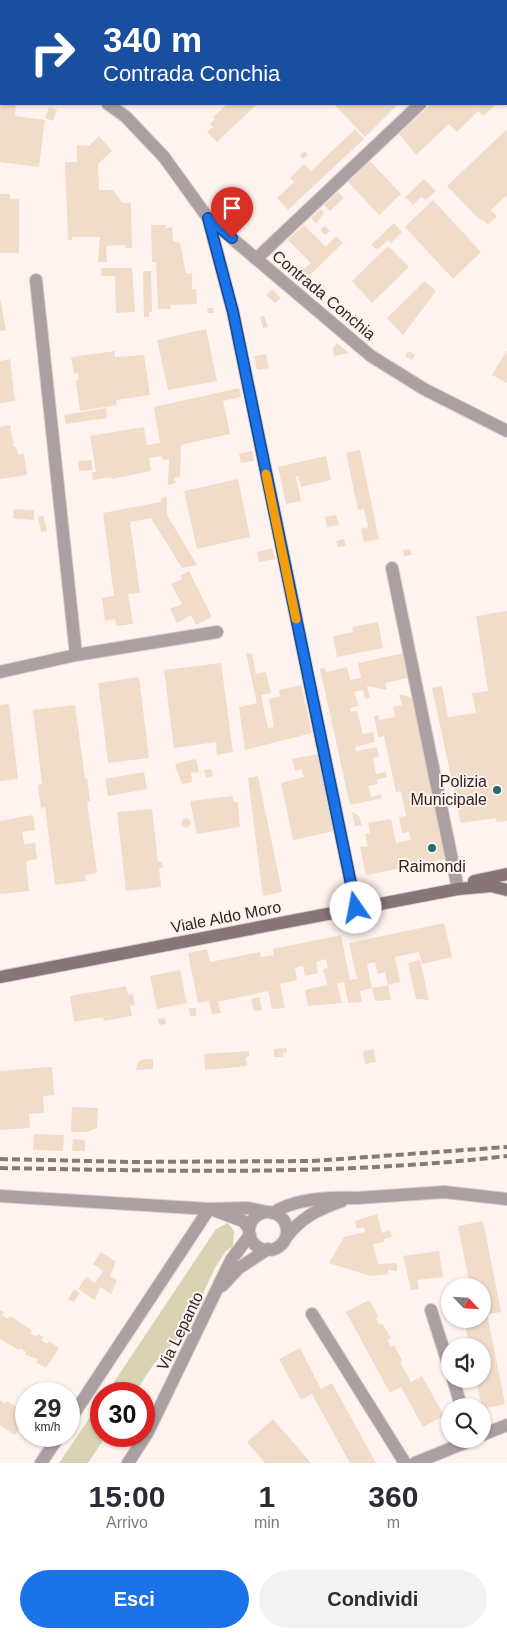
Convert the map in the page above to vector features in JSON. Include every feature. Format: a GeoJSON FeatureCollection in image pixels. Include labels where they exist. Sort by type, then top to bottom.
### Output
{"type":"FeatureCollection","features":[{"type":"Feature","properties":{"kind":"main road","name":"Viale Aldo Moro"},"geometry":{"type":"LineString","coordinates":[[458,888],[507,874]]}},
{"type":"Feature","properties":{"kind":"main road","name":"Viale Aldo Moro"},"geometry":{"type":"LineString","coordinates":[[0,977],[458,888],[491,886],[507,890]]}},
{"type":"Feature","properties":{"kind":"street","name":"Contrada Conchia"},"geometry":{"type":"LineString","coordinates":[[109,105],[126,117],[164,157],[208,218],[371,356],[424,389],[507,431]]}},
{"type":"Feature","properties":{"kind":"street"},"geometry":{"type":"LineString","coordinates":[[256,259],[419,105]]}},
{"type":"Feature","properties":{"kind":"street"},"geometry":{"type":"LineString","coordinates":[[208,218],[233,312],[356,908]]}},
{"type":"Feature","properties":{"kind":"street"},"geometry":{"type":"LineString","coordinates":[[36,280],[76,655]]}},
{"type":"Feature","properties":{"kind":"street"},"geometry":{"type":"LineString","coordinates":[[392,568],[458,888]]}},
{"type":"Feature","properties":{"kind":"street"},"geometry":{"type":"LineString","coordinates":[[0,672],[76,655],[217,632]]}},
{"type":"Feature","properties":{"kind":"street"},"geometry":{"type":"LineString","coordinates":[[249,1232],[255,1217],[283,1206],[320,1199],[444,1192],[507,1199]]}},
{"type":"Feature","properties":{"kind":"street"},"geometry":{"type":"LineString","coordinates":[[0,1196],[209,1209],[248,1208],[279,1215],[286,1226],[285,1239]]}},
{"type":"Feature","properties":{"kind":"street"},"geometry":{"type":"LineString","coordinates":[[217,1291],[240,1268],[268,1250],[277,1247],[294,1226],[311,1213],[357,1198]]}},
{"type":"Feature","properties":{"kind":"street"},"geometry":{"type":"LineString","coordinates":[[209,1209],[242,1221],[255,1245],[268,1250]]}},
{"type":"Feature","properties":{"kind":"street"},"geometry":{"type":"LineString","coordinates":[[80,1404],[209,1209]]}},
{"type":"Feature","properties":{"kind":"street","name":"Via Lepanto"},"geometry":{"type":"LineString","coordinates":[[128,1463],[148,1432],[231,1260],[249,1232]]}},
{"type":"Feature","properties":{"kind":"street"},"geometry":{"type":"LineString","coordinates":[[431,1310],[441,1342]]}},
{"type":"Feature","properties":{"kind":"street"},"geometry":{"type":"LineString","coordinates":[[312,1314],[405,1463]]}},
{"type":"Feature","properties":{"kind":"street"},"geometry":{"type":"LineString","coordinates":[[491,1431],[507,1425]]}},
{"type":"Feature","properties":{"kind":"street"},"geometry":{"type":"LineString","coordinates":[[41,1463],[52,1447]]}},
{"type":"Feature","properties":{"kind":"street"},"geometry":{"type":"LineString","coordinates":[[415,1463],[449,1448]]}},
{"type":"Feature","properties":{"kind":"shaded area"},"geometry":{"type":"Polygon","coordinates":[[[228,1223],[234,1231],[233,1246],[226,1251],[216,1266],[186,1329],[153,1365],[142,1382],[114,1382],[216,1229],[228,1223]]]}},
{"type":"Feature","properties":{"kind":"shaded area"},"geometry":{"type":"Polygon","coordinates":[[[90,1417],[90,1447],[99,1447],[88,1463],[59,1463],[70,1447],[80,1447],[80,1432],[90,1417]]]}},
{"type":"Feature","properties":{"kind":"building"},"geometry":{"type":"Polygon","coordinates":[[[0,105],[16,105],[15,116],[45,120],[39,167],[0,162],[0,105]]]}},
{"type":"Feature","properties":{"kind":"building"},"geometry":{"type":"Polygon","coordinates":[[[226,105],[256,105],[217,142],[207,132],[213,127],[210,124],[215,119],[213,117],[226,105]]]}},
{"type":"Feature","properties":{"kind":"building"},"geometry":{"type":"Polygon","coordinates":[[[335,105],[397,105],[365,137],[335,105]]]}},
{"type":"Feature","properties":{"kind":"building"},"geometry":{"type":"Polygon","coordinates":[[[430,105],[495,105],[483,116],[478,111],[457,132],[449,124],[416,155],[399,134],[430,105]]]}},
{"type":"Feature","properties":{"kind":"building"},"geometry":{"type":"Polygon","coordinates":[[[49,107],[57,110],[53,121],[45,118],[49,107]]]}},
{"type":"Feature","properties":{"kind":"building"},"geometry":{"type":"Polygon","coordinates":[[[355,129],[364,139],[288,210],[277,198],[294,182],[290,178],[304,164],[311,171],[355,129]]]}},
{"type":"Feature","properties":{"kind":"building"},"geometry":{"type":"Polygon","coordinates":[[[507,129],[507,195],[491,210],[497,216],[488,225],[482,219],[480,220],[447,186],[507,129]]]}},
{"type":"Feature","properties":{"kind":"building"},"geometry":{"type":"Polygon","coordinates":[[[99,136],[112,151],[98,164],[99,190],[113,190],[122,203],[131,203],[132,248],[125,248],[125,245],[106,246],[107,262],[98,262],[100,237],[72,237],[72,240],[68,240],[65,162],[77,162],[77,145],[89,146],[99,136]]]}},
{"type":"Feature","properties":{"kind":"building"},"geometry":{"type":"Polygon","coordinates":[[[305,151],[308,155],[303,159],[300,155],[305,151]]]}},
{"type":"Feature","properties":{"kind":"building"},"geometry":{"type":"Polygon","coordinates":[[[370,161],[401,194],[379,215],[348,182],[370,161]]]}},
{"type":"Feature","properties":{"kind":"building"},"geometry":{"type":"Polygon","coordinates":[[[424,179],[436,191],[426,200],[421,197],[413,205],[405,197],[424,179]]]}},
{"type":"Feature","properties":{"kind":"building"},"geometry":{"type":"Polygon","coordinates":[[[338,192],[344,198],[330,211],[324,205],[338,192]]]}},
{"type":"Feature","properties":{"kind":"building"},"geometry":{"type":"Polygon","coordinates":[[[0,194],[10,194],[10,199],[19,199],[19,253],[0,253],[0,194]]]}},
{"type":"Feature","properties":{"kind":"building"},"geometry":{"type":"Polygon","coordinates":[[[433,200],[481,252],[453,279],[405,227],[433,200]]]}},
{"type":"Feature","properties":{"kind":"building"},"geometry":{"type":"Polygon","coordinates":[[[321,209],[324,213],[316,224],[311,218],[321,209]]]}},
{"type":"Feature","properties":{"kind":"building"},"geometry":{"type":"Polygon","coordinates":[[[394,223],[402,232],[391,243],[388,240],[377,250],[371,245],[394,223]]]}},
{"type":"Feature","properties":{"kind":"building"},"geometry":{"type":"Polygon","coordinates":[[[151,225],[166,225],[166,228],[172,227],[173,241],[180,243],[186,274],[192,273],[192,289],[196,289],[197,304],[170,305],[171,309],[158,309],[156,262],[152,262],[151,225]]]}},
{"type":"Feature","properties":{"kind":"building"},"geometry":{"type":"Polygon","coordinates":[[[304,225],[326,247],[336,236],[343,243],[305,280],[296,271],[301,266],[304,269],[311,263],[288,240],[304,225]]]}},
{"type":"Feature","properties":{"kind":"building"},"geometry":{"type":"Polygon","coordinates":[[[325,226],[330,231],[325,235],[320,230],[325,226]]]}},
{"type":"Feature","properties":{"kind":"building"},"geometry":{"type":"Polygon","coordinates":[[[388,246],[409,267],[372,303],[352,281],[388,246]]]}},
{"type":"Feature","properties":{"kind":"building"},"geometry":{"type":"Polygon","coordinates":[[[101,268],[132,268],[135,312],[116,313],[115,276],[101,276],[101,268]]]}},
{"type":"Feature","properties":{"kind":"building"},"geometry":{"type":"Polygon","coordinates":[[[143,271],[151,271],[152,312],[149,312],[149,317],[144,317],[143,271]]]}},
{"type":"Feature","properties":{"kind":"building"},"geometry":{"type":"Polygon","coordinates":[[[425,281],[436,291],[403,335],[387,318],[425,281]]]}},
{"type":"Feature","properties":{"kind":"building"},"geometry":{"type":"Polygon","coordinates":[[[272,289],[281,298],[275,303],[266,295],[272,289]]]}},
{"type":"Feature","properties":{"kind":"building"},"geometry":{"type":"Polygon","coordinates":[[[0,298],[6,330],[0,331],[0,298]]]}},
{"type":"Feature","properties":{"kind":"building"},"geometry":{"type":"Polygon","coordinates":[[[207,308],[213,308],[214,313],[208,313],[207,308]]]}},
{"type":"Feature","properties":{"kind":"building"},"geometry":{"type":"Polygon","coordinates":[[[264,316],[268,327],[263,328],[260,317],[264,316]]]}},
{"type":"Feature","properties":{"kind":"building"},"geometry":{"type":"Polygon","coordinates":[[[206,329],[217,381],[168,390],[157,340],[206,329]]]}},
{"type":"Feature","properties":{"kind":"building"},"geometry":{"type":"Polygon","coordinates":[[[337,343],[349,353],[334,356],[333,349],[337,343]]]}},
{"type":"Feature","properties":{"kind":"building"},"geometry":{"type":"Polygon","coordinates":[[[507,350],[507,383],[492,375],[507,350]]]}},
{"type":"Feature","properties":{"kind":"building"},"geometry":{"type":"Polygon","coordinates":[[[115,351],[115,357],[144,355],[150,395],[116,400],[117,405],[80,411],[76,381],[79,380],[78,373],[74,374],[71,357],[115,351]]]}},
{"type":"Feature","properties":{"kind":"building"},"geometry":{"type":"Polygon","coordinates":[[[409,351],[415,355],[412,360],[405,356],[409,351]]]}},
{"type":"Feature","properties":{"kind":"building"},"geometry":{"type":"Polygon","coordinates":[[[266,354],[269,368],[257,370],[254,356],[266,354]]]}},
{"type":"Feature","properties":{"kind":"building"},"geometry":{"type":"Polygon","coordinates":[[[10,359],[15,401],[0,403],[0,361],[10,359]]]}},
{"type":"Feature","properties":{"kind":"building"},"geometry":{"type":"Polygon","coordinates":[[[239,388],[241,397],[223,401],[230,434],[181,445],[180,477],[174,478],[176,483],[168,485],[169,459],[163,460],[162,456],[149,458],[151,471],[112,479],[111,477],[93,480],[92,472],[96,472],[90,436],[144,427],[147,445],[160,443],[154,407],[239,388]]]}},
{"type":"Feature","properties":{"kind":"building"},"geometry":{"type":"Polygon","coordinates":[[[106,408],[107,418],[66,424],[64,415],[106,408]]]}},
{"type":"Feature","properties":{"kind":"building"},"geometry":{"type":"Polygon","coordinates":[[[10,425],[14,447],[16,447],[18,455],[24,454],[27,475],[0,479],[0,427],[10,425]]]}},
{"type":"Feature","properties":{"kind":"building"},"geometry":{"type":"Polygon","coordinates":[[[360,450],[379,539],[364,542],[361,529],[368,527],[364,509],[358,510],[346,453],[360,450]]]}},
{"type":"Feature","properties":{"kind":"building"},"geometry":{"type":"Polygon","coordinates":[[[252,451],[254,461],[241,463],[239,454],[252,451]]]}},
{"type":"Feature","properties":{"kind":"building"},"geometry":{"type":"Polygon","coordinates":[[[326,456],[331,480],[301,487],[298,476],[296,476],[301,501],[286,504],[278,467],[326,456]]]}},
{"type":"Feature","properties":{"kind":"building"},"geometry":{"type":"Polygon","coordinates":[[[92,460],[92,470],[79,471],[78,461],[92,460]]]}},
{"type":"Feature","properties":{"kind":"building"},"geometry":{"type":"Polygon","coordinates":[[[238,479],[250,537],[197,549],[184,491],[238,479]]]}},
{"type":"Feature","properties":{"kind":"building"},"geometry":{"type":"Polygon","coordinates":[[[167,497],[167,515],[197,565],[182,568],[151,518],[130,522],[140,593],[128,594],[133,624],[116,626],[115,619],[105,621],[102,598],[114,596],[103,513],[161,502],[161,498],[167,497]]]}},
{"type":"Feature","properties":{"kind":"building"},"geometry":{"type":"Polygon","coordinates":[[[14,509],[34,510],[34,520],[13,518],[14,509]]]}},
{"type":"Feature","properties":{"kind":"building"},"geometry":{"type":"Polygon","coordinates":[[[43,515],[47,531],[41,532],[38,517],[43,515]]]}},
{"type":"Feature","properties":{"kind":"building"},"geometry":{"type":"Polygon","coordinates":[[[336,515],[339,525],[327,527],[325,517],[336,515]]]}},
{"type":"Feature","properties":{"kind":"building"},"geometry":{"type":"Polygon","coordinates":[[[344,539],[346,546],[338,547],[336,541],[344,539]]]}},
{"type":"Feature","properties":{"kind":"building"},"geometry":{"type":"Polygon","coordinates":[[[272,548],[275,559],[259,562],[257,552],[272,548]]]}},
{"type":"Feature","properties":{"kind":"building"},"geometry":{"type":"Polygon","coordinates":[[[410,549],[412,555],[404,556],[403,550],[410,549]]]}},
{"type":"Feature","properties":{"kind":"building"},"geometry":{"type":"Polygon","coordinates":[[[189,571],[212,617],[196,625],[191,615],[177,623],[170,609],[182,604],[171,584],[182,579],[180,576],[189,571]]]}},
{"type":"Feature","properties":{"kind":"building"},"geometry":{"type":"Polygon","coordinates":[[[507,611],[507,821],[496,822],[496,818],[461,823],[432,688],[442,686],[448,717],[476,713],[472,693],[488,691],[476,616],[507,611]]]}},
{"type":"Feature","properties":{"kind":"building"},"geometry":{"type":"Polygon","coordinates":[[[378,622],[383,648],[337,657],[333,636],[353,632],[352,627],[378,622]]]}},
{"type":"Feature","properties":{"kind":"building"},"geometry":{"type":"Polygon","coordinates":[[[246,653],[252,654],[256,674],[266,672],[271,693],[261,695],[268,728],[274,727],[269,699],[280,696],[279,690],[301,685],[312,733],[245,750],[239,707],[257,703],[246,653]]]}},
{"type":"Feature","properties":{"kind":"building"},"geometry":{"type":"Polygon","coordinates":[[[403,653],[408,678],[385,683],[387,690],[367,686],[370,698],[365,699],[363,690],[354,692],[359,706],[350,708],[351,712],[357,711],[363,734],[373,732],[375,742],[355,747],[356,751],[377,747],[379,757],[373,758],[376,774],[386,772],[387,777],[377,780],[377,784],[368,786],[371,797],[381,794],[382,798],[350,805],[320,669],[325,668],[326,672],[347,667],[350,680],[361,678],[358,663],[403,653]]]}},
{"type":"Feature","properties":{"kind":"building"},"geometry":{"type":"Polygon","coordinates":[[[221,663],[233,752],[217,755],[216,742],[174,748],[164,670],[221,663]]]}},
{"type":"Feature","properties":{"kind":"building"},"geometry":{"type":"Polygon","coordinates":[[[139,677],[149,758],[108,763],[98,683],[139,677]]]}},
{"type":"Feature","properties":{"kind":"building"},"geometry":{"type":"Polygon","coordinates":[[[399,694],[413,698],[446,859],[366,875],[360,847],[368,846],[365,834],[370,833],[368,823],[391,819],[396,843],[411,840],[409,832],[402,833],[399,817],[406,816],[401,791],[396,792],[384,736],[378,737],[374,716],[378,715],[379,720],[395,717],[393,707],[402,705],[399,694]]]}},
{"type":"Feature","properties":{"kind":"building"},"geometry":{"type":"Polygon","coordinates":[[[9,704],[18,779],[0,781],[0,705],[9,704]]]}},
{"type":"Feature","properties":{"kind":"building"},"geometry":{"type":"Polygon","coordinates":[[[75,705],[85,779],[87,778],[90,801],[87,801],[97,873],[85,875],[86,881],[55,885],[45,807],[41,808],[38,785],[42,784],[33,710],[75,705]]]}},
{"type":"Feature","properties":{"kind":"building"},"geometry":{"type":"Polygon","coordinates":[[[317,754],[334,831],[293,840],[281,783],[304,777],[302,769],[295,771],[292,759],[317,754]]]}},
{"type":"Feature","properties":{"kind":"building"},"geometry":{"type":"Polygon","coordinates":[[[196,759],[199,772],[191,773],[192,782],[182,784],[175,765],[196,759]]]}},
{"type":"Feature","properties":{"kind":"building"},"geometry":{"type":"Polygon","coordinates":[[[211,769],[213,776],[206,778],[204,770],[211,769]]]}},
{"type":"Feature","properties":{"kind":"building"},"geometry":{"type":"Polygon","coordinates":[[[144,772],[147,789],[108,796],[105,779],[144,772]]]}},
{"type":"Feature","properties":{"kind":"building"},"geometry":{"type":"Polygon","coordinates":[[[258,776],[282,892],[263,896],[248,778],[258,776]]]}},
{"type":"Feature","properties":{"kind":"building"},"geometry":{"type":"Polygon","coordinates":[[[232,796],[234,802],[238,802],[240,827],[197,834],[190,801],[232,796]]]}},
{"type":"Feature","properties":{"kind":"building"},"geometry":{"type":"Polygon","coordinates":[[[152,809],[158,862],[162,862],[163,867],[159,868],[161,887],[126,891],[117,812],[152,809]]]}},
{"type":"Feature","properties":{"kind":"building"},"geometry":{"type":"Polygon","coordinates":[[[352,812],[359,816],[362,825],[355,826],[352,812]]]}},
{"type":"Feature","properties":{"kind":"building"},"geometry":{"type":"Polygon","coordinates":[[[33,815],[35,830],[22,832],[24,844],[35,843],[37,859],[26,861],[29,891],[0,894],[0,821],[33,815]]]}},
{"type":"Feature","properties":{"kind":"building"},"geometry":{"type":"Polygon","coordinates":[[[186,818],[191,823],[186,828],[181,823],[186,818]]]}},
{"type":"Feature","properties":{"kind":"building"},"geometry":{"type":"Polygon","coordinates":[[[444,923],[452,957],[422,964],[419,952],[395,957],[400,982],[388,985],[385,972],[378,974],[375,962],[367,964],[372,988],[360,991],[362,1002],[348,1003],[344,982],[337,983],[342,1003],[308,1006],[305,990],[327,985],[323,969],[328,968],[326,959],[316,962],[318,973],[305,976],[303,966],[295,968],[297,980],[280,984],[285,1008],[272,1009],[268,991],[218,1002],[221,1013],[212,1014],[209,1001],[198,1003],[188,953],[207,949],[210,962],[260,952],[261,957],[274,955],[273,949],[341,935],[350,980],[357,979],[349,943],[444,923]]]}},
{"type":"Feature","properties":{"kind":"building"},"geometry":{"type":"Polygon","coordinates":[[[420,960],[429,1000],[416,999],[408,963],[420,960]]]}},
{"type":"Feature","properties":{"kind":"building"},"geometry":{"type":"Polygon","coordinates":[[[180,970],[187,1003],[157,1009],[150,976],[180,970]]]}},
{"type":"Feature","properties":{"kind":"building"},"geometry":{"type":"Polygon","coordinates":[[[388,985],[391,1000],[375,1001],[372,988],[388,985]]]}},
{"type":"Feature","properties":{"kind":"building"},"geometry":{"type":"Polygon","coordinates":[[[126,986],[128,995],[133,994],[135,1005],[130,1006],[132,1016],[104,1021],[103,1017],[74,1022],[70,996],[126,986]]]}},
{"type":"Feature","properties":{"kind":"building"},"geometry":{"type":"Polygon","coordinates":[[[259,997],[262,1010],[254,1011],[251,999],[259,997]]]}},
{"type":"Feature","properties":{"kind":"building"},"geometry":{"type":"Polygon","coordinates":[[[189,1008],[196,1008],[196,1016],[190,1016],[189,1008]]]}},
{"type":"Feature","properties":{"kind":"building"},"geometry":{"type":"Polygon","coordinates":[[[165,1018],[166,1024],[159,1025],[158,1019],[165,1018]]]}},
{"type":"Feature","properties":{"kind":"building"},"geometry":{"type":"Polygon","coordinates":[[[286,1048],[287,1053],[283,1053],[283,1057],[274,1057],[274,1049],[286,1048]]]}},
{"type":"Feature","properties":{"kind":"building"},"geometry":{"type":"Polygon","coordinates":[[[374,1049],[376,1062],[365,1064],[363,1051],[374,1049]]]}},
{"type":"Feature","properties":{"kind":"building"},"geometry":{"type":"Polygon","coordinates":[[[249,1051],[249,1057],[246,1057],[247,1066],[205,1070],[204,1054],[249,1051]]]}},
{"type":"Feature","properties":{"kind":"building"},"geometry":{"type":"Polygon","coordinates":[[[144,1059],[153,1059],[153,1069],[136,1070],[138,1062],[144,1059]]]}},
{"type":"Feature","properties":{"kind":"building"},"geometry":{"type":"Polygon","coordinates":[[[52,1067],[54,1095],[43,1096],[44,1113],[29,1114],[30,1128],[0,1130],[0,1071],[52,1067]]]}},
{"type":"Feature","properties":{"kind":"building"},"geometry":{"type":"Polygon","coordinates":[[[72,1107],[98,1108],[97,1128],[87,1132],[71,1132],[72,1107]]]}},
{"type":"Feature","properties":{"kind":"building"},"geometry":{"type":"Polygon","coordinates":[[[34,1134],[64,1135],[63,1151],[33,1150],[34,1134]]]}},
{"type":"Feature","properties":{"kind":"building"},"geometry":{"type":"Polygon","coordinates":[[[73,1139],[85,1140],[85,1151],[72,1151],[73,1139]]]}},
{"type":"Feature","properties":{"kind":"building"},"geometry":{"type":"Polygon","coordinates":[[[377,1214],[382,1233],[390,1230],[392,1237],[384,1239],[384,1242],[373,1244],[378,1264],[397,1263],[397,1271],[388,1270],[388,1274],[371,1276],[329,1263],[344,1237],[365,1232],[364,1227],[357,1229],[355,1221],[377,1214]]]}},
{"type":"Feature","properties":{"kind":"building"},"geometry":{"type":"Polygon","coordinates":[[[483,1221],[501,1312],[491,1313],[491,1278],[468,1278],[458,1226],[483,1221]]]}},
{"type":"Feature","properties":{"kind":"building"},"geometry":{"type":"Polygon","coordinates":[[[439,1251],[443,1277],[417,1280],[419,1289],[411,1290],[403,1256],[439,1251]]]}},
{"type":"Feature","properties":{"kind":"building"},"geometry":{"type":"Polygon","coordinates":[[[101,1252],[116,1262],[110,1276],[117,1280],[111,1294],[100,1287],[95,1300],[78,1289],[86,1277],[95,1283],[103,1271],[93,1264],[101,1252]]]}},
{"type":"Feature","properties":{"kind":"building"},"geometry":{"type":"Polygon","coordinates":[[[74,1289],[80,1293],[74,1302],[68,1299],[74,1289]]]}},
{"type":"Feature","properties":{"kind":"building"},"geometry":{"type":"Polygon","coordinates":[[[370,1301],[378,1316],[376,1318],[380,1325],[382,1323],[391,1338],[388,1340],[391,1347],[394,1345],[402,1360],[400,1362],[411,1382],[422,1376],[441,1411],[441,1418],[423,1427],[401,1387],[390,1393],[346,1312],[370,1301]]]}},
{"type":"Feature","properties":{"kind":"building"},"geometry":{"type":"Polygon","coordinates":[[[0,1310],[4,1312],[2,1315],[8,1319],[10,1316],[32,1330],[30,1333],[36,1337],[38,1334],[43,1337],[41,1340],[47,1344],[49,1341],[59,1348],[46,1368],[36,1362],[38,1359],[25,1355],[26,1352],[20,1348],[19,1350],[0,1339],[0,1310]]]}},
{"type":"Feature","properties":{"kind":"building"},"geometry":{"type":"Polygon","coordinates":[[[466,1328],[490,1328],[505,1404],[491,1407],[491,1398],[480,1398],[478,1388],[491,1388],[491,1338],[468,1338],[466,1328]]]}},
{"type":"Feature","properties":{"kind":"building"},"geometry":{"type":"Polygon","coordinates":[[[300,1348],[321,1389],[332,1383],[376,1463],[350,1463],[312,1394],[301,1400],[279,1359],[300,1348]]]}},
{"type":"Feature","properties":{"kind":"building"},"geometry":{"type":"Polygon","coordinates":[[[0,1400],[5,1404],[7,1401],[15,1406],[15,1435],[0,1425],[0,1400]]]}},
{"type":"Feature","properties":{"kind":"building"},"geometry":{"type":"Polygon","coordinates":[[[273,1419],[311,1463],[265,1463],[247,1442],[273,1419]]]}},
{"type":"Feature","properties":{"kind":"railway"},"geometry":{"type":"LineString","coordinates":[[0,1159],[132,1162],[312,1161],[507,1147]]}},
{"type":"Feature","properties":{"kind":"railway"},"geometry":{"type":"LineString","coordinates":[[0,1168],[254,1171],[381,1167],[507,1156]]}},
{"type":"Feature","properties":{"kind":"slow traffic"},"geometry":{"type":"LineString","coordinates":[[266,474],[296,619]]}},
{"type":"Feature","properties":{"kind":"place","name":"Polizia Municipale"},"geometry":{"type":"Point","coordinates":[497,790]}},
{"type":"Feature","properties":{"kind":"place","name":"Raimondi"},"geometry":{"type":"Point","coordinates":[432,848]}},
{"type":"Feature","properties":{"kind":"route"},"geometry":{"type":"LineString","coordinates":[[232,238],[208,218],[233,312],[356,908]]}}]}
